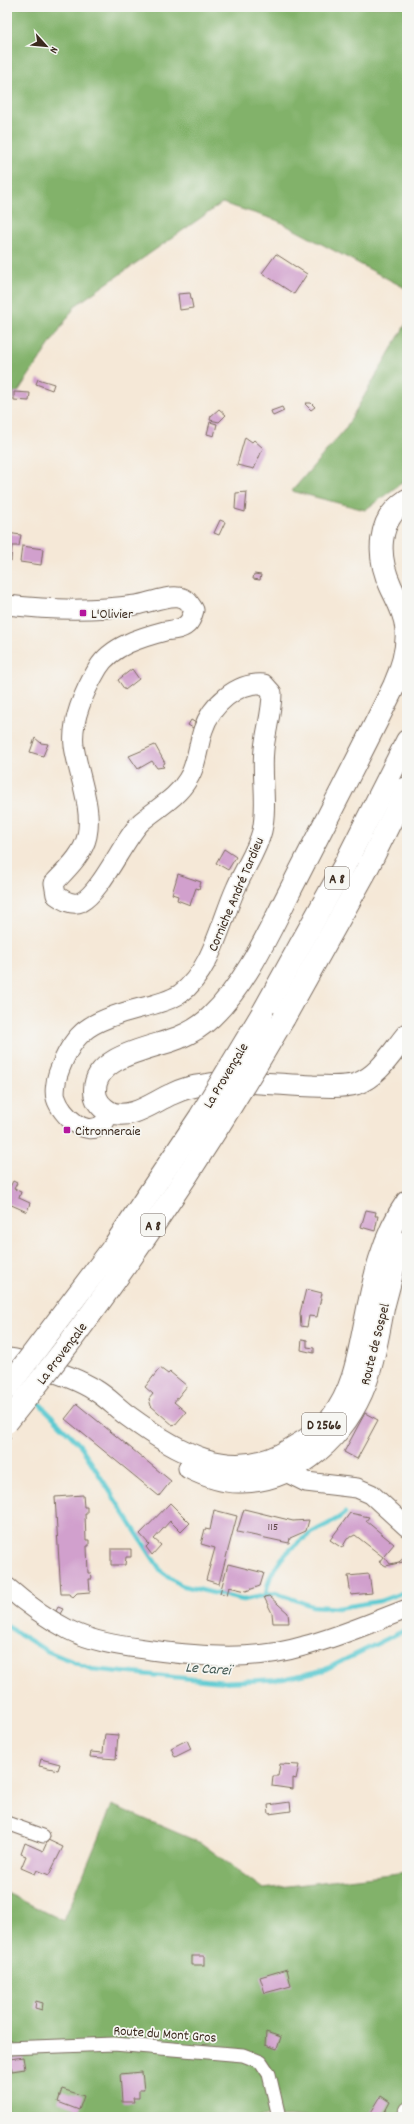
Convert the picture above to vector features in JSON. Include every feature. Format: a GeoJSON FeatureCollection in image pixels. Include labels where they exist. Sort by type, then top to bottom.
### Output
{"type":"FeatureCollection","features":[{"type":"Feature","properties":{"kind":"highway"},"geometry":{"type":"LineString","coordinates":[[109,1112],[99,1104],[95,1096],[96,1080],[102,1071],[120,1058],[132,1052],[179,1037],[201,1026],[218,1010],[238,983],[270,928],[391,692],[404,658],[406,628],[403,613],[385,573],[381,555],[381,540],[387,522],[395,510],[407,500]]}},
{"type":"Feature","properties":{"kind":"highway"},"geometry":{"type":"LineString","coordinates":[[381,555],[392,530],[407,517]]}},
{"type":"Feature","properties":{"kind":"highway","name":"La Provençale"},"geometry":{"type":"LineString","coordinates":[[7,1388],[112,1249],[200,1117],[262,1014],[344,866],[407,740]]}},
{"type":"Feature","properties":{"kind":"highway","name":"La Provençale"},"geometry":{"type":"LineString","coordinates":[[7,1422],[136,1251],[220,1124],[325,947],[402,802],[407,788]]}},
{"type":"Feature","properties":{"kind":"main road"},"geometry":{"type":"LineString","coordinates":[[109,1112],[118,1114],[133,1112],[171,1094],[205,1084],[230,1083],[335,1086],[354,1084],[364,1080],[379,1070],[407,1034]]}},
{"type":"Feature","properties":{"kind":"main road","name":"Route de Sospel"},"geometry":{"type":"LineString","coordinates":[[7,1359],[54,1370],[95,1390],[129,1416],[188,1454],[208,1462],[228,1465],[284,1463],[331,1418],[348,1389],[358,1357],[374,1276],[384,1244],[396,1219],[407,1201]]}},
{"type":"Feature","properties":{"kind":"street","name":"Corniche André Tardieu"},"geometry":{"type":"LineString","coordinates":[[7,605],[34,608],[86,608],[136,605],[178,596],[187,600],[194,610],[191,620],[183,627],[139,639],[118,649],[98,667],[82,699],[76,725],[74,745],[86,802],[86,836],[77,857],[54,884],[56,895],[69,903],[81,902],[94,890],[140,823],[179,792],[189,779],[203,728],[219,703],[237,690],[252,683],[264,684],[272,693],[272,710],[264,749],[264,814],[262,831],[256,849],[236,888],[213,948],[197,975],[180,994],[156,1004],[125,1012],[82,1032],[68,1053],[57,1076],[55,1097],[62,1112],[75,1122],[84,1128],[95,1128],[104,1122],[109,1112]]}},
{"type":"Feature","properties":{"kind":"street"},"geometry":{"type":"LineString","coordinates":[[284,1463],[292,1475],[306,1482],[357,1488],[371,1494],[407,1527]]}},
{"type":"Feature","properties":{"kind":"street"},"geometry":{"type":"LineString","coordinates":[[7,1587],[18,1597],[70,1630],[99,1641],[135,1648],[212,1656],[239,1657],[274,1653],[304,1646],[407,1609]]}},
{"type":"Feature","properties":{"kind":"street"},"geometry":{"type":"LineString","coordinates":[[7,1823],[43,1836]]}},
{"type":"Feature","properties":{"kind":"street","name":"Route du Mont Gros"},"geometry":{"type":"LineString","coordinates":[[7,2048],[114,2044],[243,2055],[261,2062],[270,2074],[279,2117]]}},
{"type":"Feature","properties":{"kind":"street"},"geometry":{"type":"LineString","coordinates":[[403,2117],[407,2109]]}},
{"type":"Feature","properties":{"kind":"green space"},"geometry":{"type":"Polygon","coordinates":[[[7,7],[407,7],[407,289],[276,220],[222,203],[76,305],[7,408],[7,7]]]}},
{"type":"Feature","properties":{"kind":"green space"},"geometry":{"type":"Polygon","coordinates":[[[407,322],[407,479],[365,510],[292,491],[345,429],[407,322]]]}},
{"type":"Feature","properties":{"kind":"green space"},"geometry":{"type":"Polygon","coordinates":[[[112,1805],[201,1843],[263,1889],[407,1872],[407,2117],[7,2117],[7,1893],[64,1921],[112,1805]]]}},
{"type":"Feature","properties":{"kind":"building"},"geometry":{"type":"Polygon","coordinates":[[[276,254],[307,274],[294,294],[262,273],[276,254]]]}},
{"type":"Feature","properties":{"kind":"building"},"geometry":{"type":"Polygon","coordinates":[[[190,293],[193,308],[180,310],[178,294],[190,293]]]}},
{"type":"Feature","properties":{"kind":"building"},"geometry":{"type":"Polygon","coordinates":[[[38,379],[54,384],[52,390],[36,384],[38,379]]]}},
{"type":"Feature","properties":{"kind":"building"},"geometry":{"type":"Polygon","coordinates":[[[14,392],[30,393],[29,401],[14,400],[14,392]]]}},
{"type":"Feature","properties":{"kind":"building"},"geometry":{"type":"Polygon","coordinates":[[[311,403],[315,407],[311,410],[305,404],[311,403]]]}},
{"type":"Feature","properties":{"kind":"building"},"geometry":{"type":"Polygon","coordinates":[[[282,407],[284,411],[273,416],[271,411],[282,407]]]}},
{"type":"Feature","properties":{"kind":"building"},"geometry":{"type":"Polygon","coordinates":[[[219,409],[226,415],[219,422],[210,420],[211,416],[219,409]]]}},
{"type":"Feature","properties":{"kind":"building"},"geometry":{"type":"Polygon","coordinates":[[[210,422],[217,424],[214,436],[207,434],[210,422]]]}},
{"type":"Feature","properties":{"kind":"building"},"geometry":{"type":"Polygon","coordinates":[[[245,437],[252,442],[254,440],[263,448],[254,469],[237,465],[245,437]]]}},
{"type":"Feature","properties":{"kind":"building"},"geometry":{"type":"Polygon","coordinates":[[[247,492],[245,512],[235,509],[236,493],[247,492]]]}},
{"type":"Feature","properties":{"kind":"building"},"geometry":{"type":"Polygon","coordinates":[[[220,520],[225,522],[219,535],[214,533],[220,520]]]}},
{"type":"Feature","properties":{"kind":"building"},"geometry":{"type":"Polygon","coordinates":[[[7,533],[21,535],[19,546],[12,546],[11,561],[7,560],[7,533]]]}},
{"type":"Feature","properties":{"kind":"building"},"geometry":{"type":"Polygon","coordinates":[[[22,546],[43,549],[41,565],[20,562],[22,546]]]}},
{"type":"Feature","properties":{"kind":"building"},"geometry":{"type":"Polygon","coordinates":[[[254,574],[261,575],[260,580],[253,579],[254,574]]]}},
{"type":"Feature","properties":{"kind":"building"},"geometry":{"type":"Polygon","coordinates":[[[132,669],[139,679],[125,690],[118,680],[132,669]]]}},
{"type":"Feature","properties":{"kind":"building"},"geometry":{"type":"Polygon","coordinates":[[[191,720],[196,723],[193,728],[188,725],[191,720]]]}},
{"type":"Feature","properties":{"kind":"building"},"geometry":{"type":"Polygon","coordinates":[[[35,738],[41,743],[48,744],[43,756],[30,752],[35,738]]]}},
{"type":"Feature","properties":{"kind":"building"},"geometry":{"type":"Polygon","coordinates":[[[155,745],[165,763],[162,765],[164,767],[157,768],[152,761],[138,769],[129,756],[155,745]]]}},
{"type":"Feature","properties":{"kind":"building"},"geometry":{"type":"Polygon","coordinates":[[[224,849],[236,857],[228,870],[216,863],[224,849]]]}},
{"type":"Feature","properties":{"kind":"building"},"geometry":{"type":"Polygon","coordinates":[[[178,874],[201,882],[199,889],[196,888],[190,905],[177,900],[178,896],[172,894],[178,874]]]}},
{"type":"Feature","properties":{"kind":"building"},"geometry":{"type":"Polygon","coordinates":[[[13,1181],[17,1183],[14,1189],[21,1192],[19,1198],[30,1203],[27,1212],[7,1203],[7,1186],[10,1187],[13,1181]]]}},
{"type":"Feature","properties":{"kind":"building"},"geometry":{"type":"Polygon","coordinates":[[[366,1210],[376,1212],[375,1216],[378,1216],[375,1231],[361,1227],[366,1210]]]}},
{"type":"Feature","properties":{"kind":"building"},"geometry":{"type":"Polygon","coordinates":[[[306,1289],[322,1293],[317,1317],[309,1316],[307,1327],[301,1326],[300,1313],[306,1289]]]}},
{"type":"Feature","properties":{"kind":"building"},"geometry":{"type":"Polygon","coordinates":[[[302,1339],[307,1340],[307,1347],[314,1348],[314,1353],[301,1350],[302,1339]]]}},
{"type":"Feature","properties":{"kind":"building"},"geometry":{"type":"Polygon","coordinates":[[[160,1368],[168,1374],[170,1372],[187,1386],[174,1402],[186,1412],[174,1426],[151,1406],[149,1399],[153,1394],[145,1387],[160,1368]]]}},
{"type":"Feature","properties":{"kind":"building"},"geometry":{"type":"Polygon","coordinates":[[[77,1404],[171,1481],[159,1496],[65,1419],[77,1404]]]}},
{"type":"Feature","properties":{"kind":"building"},"geometry":{"type":"Polygon","coordinates":[[[365,1413],[378,1420],[357,1459],[344,1452],[365,1413]]]}},
{"type":"Feature","properties":{"kind":"building"},"geometry":{"type":"Polygon","coordinates":[[[7,1434],[11,1438],[7,1441],[7,1434]]]}},
{"type":"Feature","properties":{"kind":"building"},"geometry":{"type":"Polygon","coordinates":[[[83,1495],[84,1507],[87,1507],[87,1514],[85,1514],[86,1540],[89,1540],[89,1546],[87,1546],[88,1573],[91,1573],[92,1579],[89,1579],[90,1592],[77,1593],[73,1597],[69,1594],[61,1594],[55,1497],[83,1495]]]}},
{"type":"Feature","properties":{"kind":"building"},"geometry":{"type":"Polygon","coordinates":[[[170,1503],[190,1523],[181,1532],[170,1521],[154,1539],[161,1545],[152,1555],[146,1547],[149,1544],[140,1534],[170,1503]]]}},
{"type":"Feature","properties":{"kind":"building"},"geometry":{"type":"Polygon","coordinates":[[[244,1509],[293,1521],[309,1520],[306,1531],[290,1538],[289,1543],[237,1532],[244,1509]]]}},
{"type":"Feature","properties":{"kind":"building"},"geometry":{"type":"Polygon","coordinates":[[[214,1510],[237,1516],[219,1584],[206,1580],[215,1548],[201,1544],[205,1529],[210,1530],[214,1510]]]}},
{"type":"Feature","properties":{"kind":"building"},"geometry":{"type":"Polygon","coordinates":[[[350,1513],[369,1517],[366,1521],[394,1544],[384,1556],[390,1564],[399,1562],[407,1555],[407,1561],[386,1566],[379,1562],[383,1557],[355,1535],[347,1539],[342,1548],[330,1540],[350,1513]]]}},
{"type":"Feature","properties":{"kind":"building"},"geometry":{"type":"Polygon","coordinates":[[[111,1549],[131,1549],[131,1557],[126,1557],[125,1565],[111,1565],[111,1549]]]}},
{"type":"Feature","properties":{"kind":"building"},"geometry":{"type":"Polygon","coordinates":[[[228,1564],[264,1573],[260,1586],[246,1591],[229,1587],[227,1595],[220,1593],[228,1564]]]}},
{"type":"Feature","properties":{"kind":"building"},"geometry":{"type":"Polygon","coordinates":[[[369,1574],[372,1593],[351,1595],[348,1576],[369,1574]]]}},
{"type":"Feature","properties":{"kind":"building"},"geometry":{"type":"Polygon","coordinates":[[[269,1596],[288,1613],[289,1623],[273,1623],[272,1613],[264,1597],[269,1596]]]}},
{"type":"Feature","properties":{"kind":"building"},"geometry":{"type":"Polygon","coordinates":[[[58,1607],[63,1609],[60,1614],[56,1611],[58,1607]]]}},
{"type":"Feature","properties":{"kind":"building"},"geometry":{"type":"Polygon","coordinates":[[[105,1734],[118,1735],[116,1759],[90,1757],[91,1752],[103,1753],[105,1734]]]}},
{"type":"Feature","properties":{"kind":"building"},"geometry":{"type":"Polygon","coordinates":[[[187,1740],[191,1749],[175,1757],[171,1748],[187,1740]]]}},
{"type":"Feature","properties":{"kind":"building"},"geometry":{"type":"Polygon","coordinates":[[[41,1759],[60,1764],[58,1770],[39,1766],[41,1759]]]}},
{"type":"Feature","properties":{"kind":"building"},"geometry":{"type":"Polygon","coordinates":[[[280,1764],[299,1765],[296,1779],[293,1778],[293,1789],[272,1786],[273,1776],[278,1776],[280,1764]]]}},
{"type":"Feature","properties":{"kind":"building"},"geometry":{"type":"Polygon","coordinates":[[[290,1802],[291,1811],[269,1814],[268,1805],[290,1802]]]}},
{"type":"Feature","properties":{"kind":"building"},"geometry":{"type":"Polygon","coordinates":[[[48,1840],[63,1847],[49,1875],[37,1870],[35,1874],[21,1868],[26,1856],[21,1854],[25,1843],[43,1851],[48,1840]]]}},
{"type":"Feature","properties":{"kind":"building"},"geometry":{"type":"Polygon","coordinates":[[[192,1956],[204,1956],[204,1965],[192,1965],[192,1956]]]}},
{"type":"Feature","properties":{"kind":"building"},"geometry":{"type":"Polygon","coordinates":[[[287,1969],[291,1986],[265,1993],[260,1977],[287,1969]]]}},
{"type":"Feature","properties":{"kind":"building"},"geometry":{"type":"Polygon","coordinates":[[[36,2001],[43,2003],[42,2010],[35,2008],[36,2001]]]}},
{"type":"Feature","properties":{"kind":"building"},"geometry":{"type":"Polygon","coordinates":[[[266,2032],[281,2037],[277,2049],[265,2045],[266,2032]]]}},
{"type":"Feature","properties":{"kind":"building"},"geometry":{"type":"Polygon","coordinates":[[[23,2057],[25,2069],[12,2071],[10,2059],[23,2057]]]}},
{"type":"Feature","properties":{"kind":"building"},"geometry":{"type":"Polygon","coordinates":[[[142,2072],[144,2090],[139,2090],[139,2098],[133,2098],[134,2102],[122,2102],[120,2074],[142,2072]]]}},
{"type":"Feature","properties":{"kind":"building"},"geometry":{"type":"Polygon","coordinates":[[[62,2089],[84,2096],[79,2110],[58,2102],[62,2089]]]}},
{"type":"Feature","properties":{"kind":"building"},"geometry":{"type":"Polygon","coordinates":[[[381,2096],[390,2102],[382,2117],[376,2117],[370,2114],[381,2096]]]}},
{"type":"Feature","properties":{"kind":"waterway"},"geometry":{"type":"LineString","coordinates":[[33,1399],[39,1403],[80,1445],[161,1571],[180,1585],[243,1600],[276,1593],[312,1606],[338,1608],[380,1601],[407,1591]]}},
{"type":"Feature","properties":{"kind":"waterway"},"geometry":{"type":"LineString","coordinates":[[266,1594],[271,1575],[282,1558],[296,1544],[345,1513]]}},
{"type":"Feature","properties":{"kind":"waterway","name":"Le Careï"},"geometry":{"type":"LineString","coordinates":[[7,1626],[47,1651],[91,1669],[224,1682],[283,1679],[324,1670],[407,1629]]}},
{"type":"Feature","properties":{"kind":"place","name":"L'Olivier"},"geometry":{"type":"Point","coordinates":[83,613]}},
{"type":"Feature","properties":{"kind":"place","name":"Citronneraie"},"geometry":{"type":"Point","coordinates":[67,1130]}}]}
